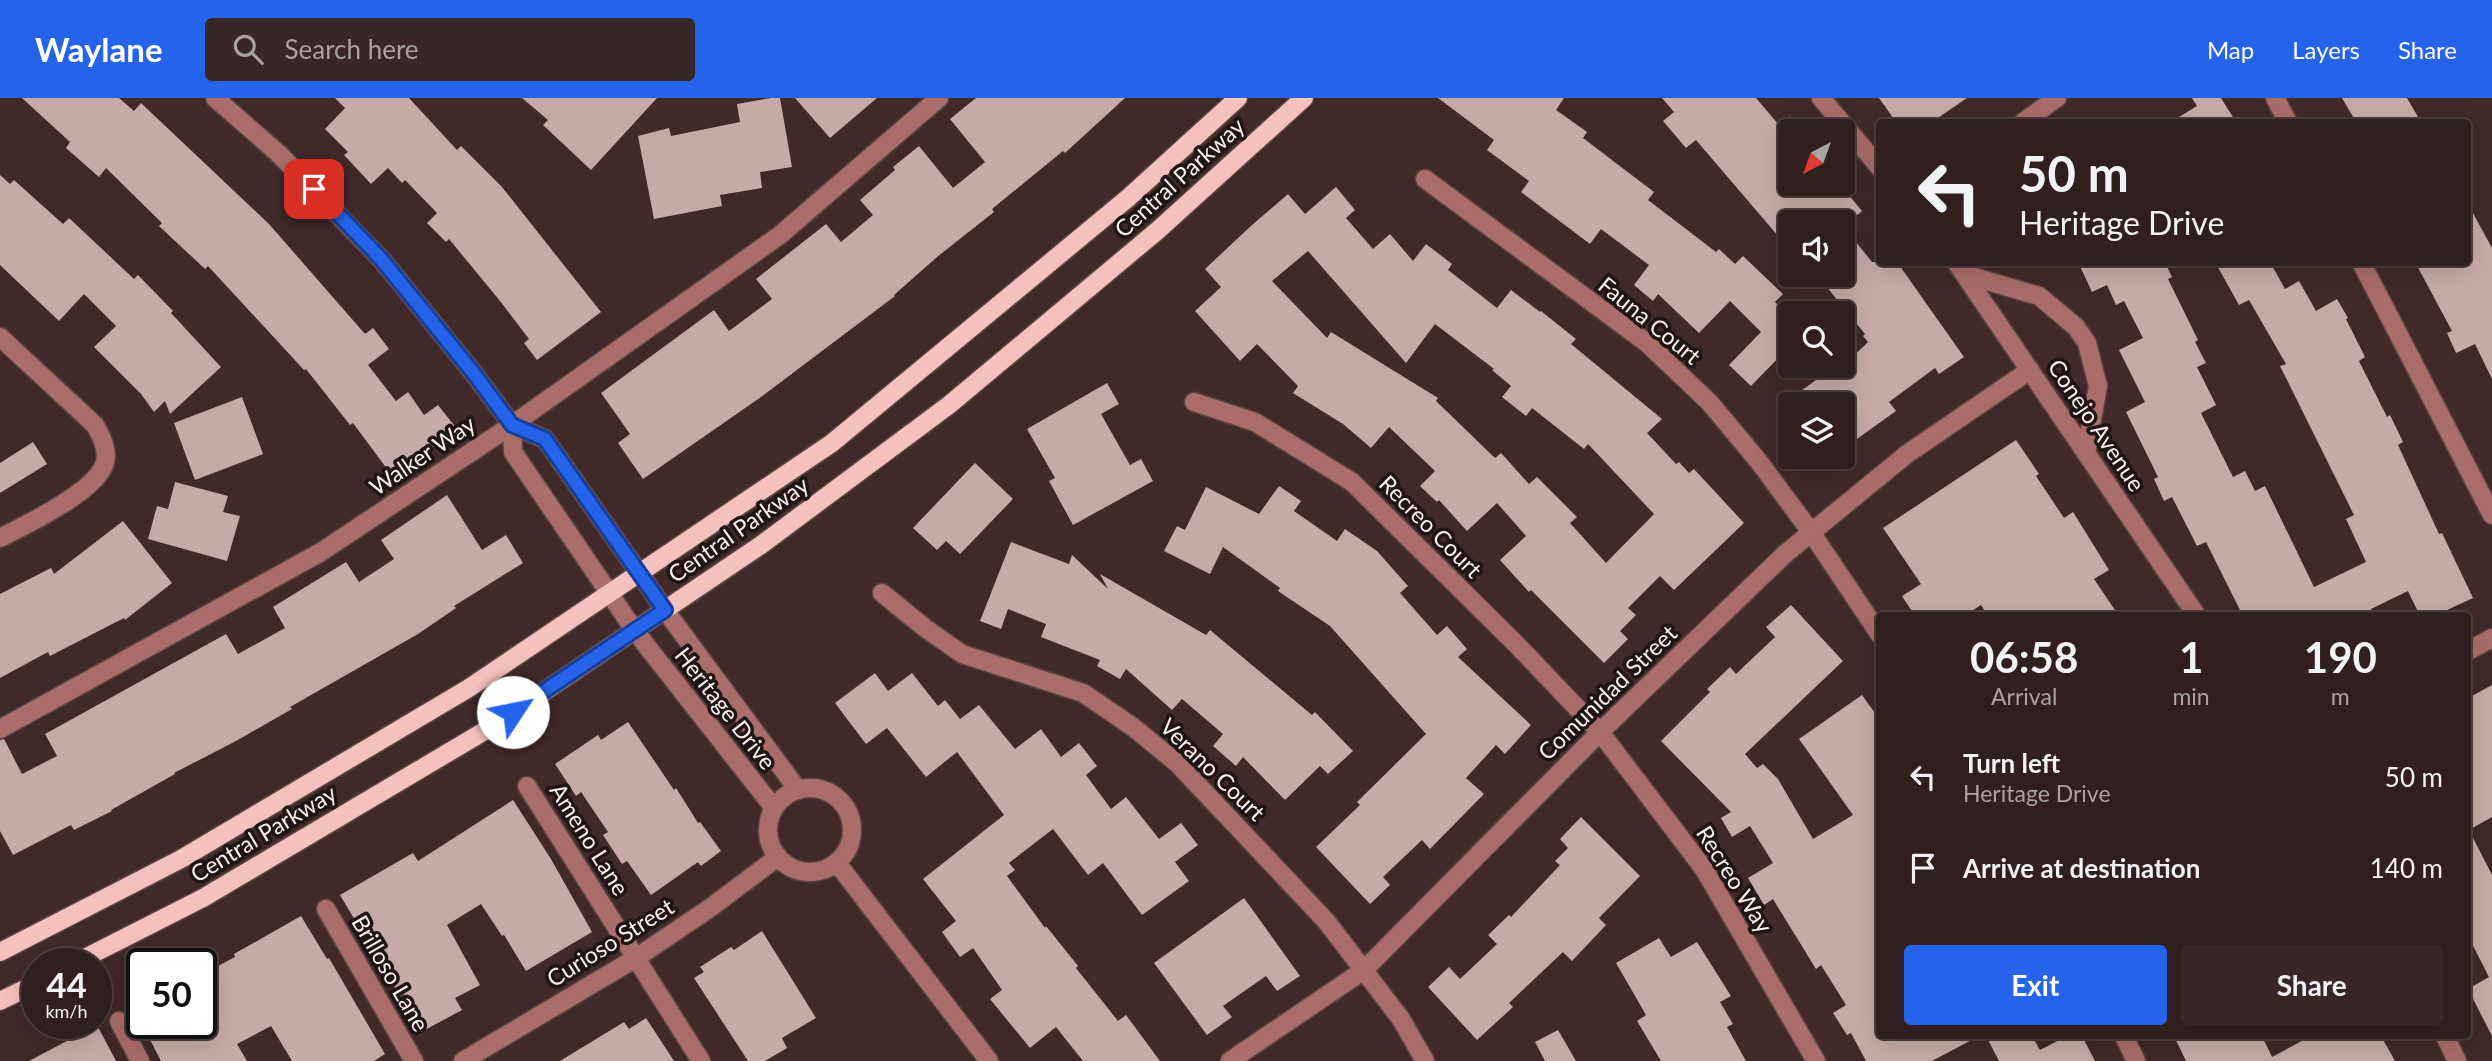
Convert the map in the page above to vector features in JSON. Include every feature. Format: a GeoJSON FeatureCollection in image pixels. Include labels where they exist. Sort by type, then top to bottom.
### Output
{"type":"FeatureCollection","features":[{"type":"Feature","properties":{"kind":"main road","name":"Central Parkway"},"geometry":{"type":"LineString","coordinates":[[0,952],[193,852],[469,688],[832,443],[1128,198],[1238,98]]}},
{"type":"Feature","properties":{"kind":"main road","name":"Central Parkway"},"geometry":{"type":"LineString","coordinates":[[105,948],[203,898],[493,726],[761,545],[949,405],[1157,231],[1304,98]]}},
{"type":"Feature","properties":{"kind":"main road"},"geometry":{"type":"LineString","coordinates":[[0,1001],[21,991]]}},
{"type":"Feature","properties":{"kind":"street","name":"Heritage Drive"},"geometry":{"type":"LineString","coordinates":[[215,98],[279,154],[382,260],[512,425],[545,439],[665,610],[798,790],[783,797],[774,808],[635,631],[609,593],[513,452],[512,425]]}},
{"type":"Feature","properties":{"kind":"street","name":"Walker Way"},"geometry":{"type":"LineString","coordinates":[[0,730],[320,552],[512,425],[780,235],[939,98]]}},
{"type":"Feature","properties":{"kind":"street"},"geometry":{"type":"LineString","coordinates":[[1821,98],[1876,163]]}},
{"type":"Feature","properties":{"kind":"street"},"geometry":{"type":"LineString","coordinates":[[2027,119],[2057,98]]}},
{"type":"Feature","properties":{"kind":"street"},"geometry":{"type":"LineString","coordinates":[[2275,98],[2286,119]]}},
{"type":"Feature","properties":{"kind":"street","name":"Fauna Court"},"geometry":{"type":"LineString","coordinates":[[1425,179],[1647,343],[1710,403],[1760,463],[1811,532],[1876,629]]}},
{"type":"Feature","properties":{"kind":"street"},"geometry":{"type":"LineString","coordinates":[[2363,266],[2492,514]]}},
{"type":"Feature","properties":{"kind":"street"},"geometry":{"type":"LineString","coordinates":[[1960,268],[2039,296],[2076,327],[2087,343],[2098,386],[2086,453]]}},
{"type":"Feature","properties":{"kind":"street","name":"Conejo Avenue"},"geometry":{"type":"LineString","coordinates":[[1960,268],[2194,612]]}},
{"type":"Feature","properties":{"kind":"street"},"geometry":{"type":"LineString","coordinates":[[0,337],[95,425],[104,442],[105,462],[96,480],[46,514],[0,538]]}},
{"type":"Feature","properties":{"kind":"street","name":"Comunidad Street"},"geometry":{"type":"LineString","coordinates":[[1230,1061],[1364,970],[1600,732],[1785,554],[1907,454],[2030,370]]}},
{"type":"Feature","properties":{"kind":"street","name":"Recreo Court"},"geometry":{"type":"LineString","coordinates":[[1194,402],[1255,422],[1352,482],[1516,644],[1600,732]]}},
{"type":"Feature","properties":{"kind":"street","name":"Verano Court"},"geometry":{"type":"LineString","coordinates":[[882,593],[962,654],[1083,693],[1133,727],[1178,764],[1326,921],[1401,1019],[1425,1061]]}},
{"type":"Feature","properties":{"kind":"street"},"geometry":{"type":"LineString","coordinates":[[2471,649],[2492,638]]}},
{"type":"Feature","properties":{"kind":"street","name":"Recreo Way"},"geometry":{"type":"LineString","coordinates":[[1600,732],[1704,869],[1816,1061]]}},
{"type":"Feature","properties":{"kind":"street","name":"Ameno Lane"},"geometry":{"type":"LineString","coordinates":[[527,786],[701,1061]]}},
{"type":"Feature","properties":{"kind":"street"},"geometry":{"type":"LineString","coordinates":[[774,808],[768,828],[769,839],[778,857],[788,866],[813,872],[837,863],[852,838],[852,823],[847,809],[825,790],[798,790]]}},
{"type":"Feature","properties":{"kind":"street","name":"Curioso Street"},"geometry":{"type":"LineString","coordinates":[[463,1061],[635,958],[710,908],[778,857]]}},
{"type":"Feature","properties":{"kind":"street"},"geometry":{"type":"LineString","coordinates":[[837,863],[989,1061]]}},
{"type":"Feature","properties":{"kind":"street","name":"Brilloso Lane"},"geometry":{"type":"LineString","coordinates":[[326,909],[414,1061]]}},
{"type":"Feature","properties":{"kind":"street"},"geometry":{"type":"LineString","coordinates":[[119,1021],[140,1061]]}},
{"type":"Feature","properties":{"kind":"street"},"geometry":{"type":"LineString","coordinates":[[2125,1039],[2136,1061]]}},
{"type":"Feature","properties":{"kind":"street"},"geometry":{"type":"LineString","coordinates":[[2446,1039],[2457,1061]]}},
{"type":"Feature","properties":{"kind":"building"},"geometry":{"type":"Polygon","coordinates":[[[22,98],[119,98],[134,111],[141,103],[269,224],[365,334],[373,328],[389,349],[368,365],[396,401],[408,392],[424,415],[438,405],[457,429],[393,477],[353,423],[350,425],[306,369],[304,370],[208,266],[205,269],[159,226],[162,223],[106,168],[99,177],[66,148],[70,142],[22,98]]]}},
{"type":"Feature","properties":{"kind":"building"},"geometry":{"type":"Polygon","coordinates":[[[335,98],[409,98],[457,150],[461,146],[502,187],[601,312],[537,360],[524,343],[529,339],[500,301],[449,239],[446,242],[427,223],[437,213],[405,180],[402,183],[388,168],[371,184],[344,155],[348,152],[325,129],[345,108],[335,98]]]}},
{"type":"Feature","properties":{"kind":"building"},"geometry":{"type":"Polygon","coordinates":[[[522,98],[657,98],[591,170],[543,125],[548,120],[522,98]]]}},
{"type":"Feature","properties":{"kind":"building"},"geometry":{"type":"Polygon","coordinates":[[[780,98],[792,167],[760,172],[762,188],[720,195],[722,206],[654,219],[638,136],[669,128],[671,136],[740,122],[737,104],[780,98]]]}},
{"type":"Feature","properties":{"kind":"building"},"geometry":{"type":"Polygon","coordinates":[[[795,98],[877,98],[830,138],[795,98]]]}},
{"type":"Feature","properties":{"kind":"building"},"geometry":{"type":"Polygon","coordinates":[[[976,98],[1125,98],[1065,153],[1063,151],[992,209],[994,212],[937,257],[895,296],[761,397],[643,479],[618,443],[630,434],[601,393],[714,310],[729,331],[772,299],[756,279],[826,224],[841,242],[873,215],[860,200],[919,146],[953,188],[985,162],[950,119],[976,98]]]}},
{"type":"Feature","properties":{"kind":"building"},"geometry":{"type":"Polygon","coordinates":[[[1438,98],[1564,98],[1556,110],[1587,132],[1583,138],[1654,192],[1648,200],[1716,252],[1719,249],[1735,264],[1743,256],[1783,294],[1775,302],[1778,305],[1778,358],[1751,386],[1729,365],[1761,332],[1730,301],[1699,333],[1658,294],[1653,301],[1634,285],[1649,265],[1601,229],[1590,244],[1521,192],[1529,181],[1487,150],[1494,140],[1438,98]]]}},
{"type":"Feature","properties":{"kind":"building"},"geometry":{"type":"Polygon","coordinates":[[[1662,98],[1756,98],[1778,124],[1778,196],[1850,196],[1862,211],[1855,217],[1855,210],[1778,210],[1778,236],[1696,140],[1686,148],[1663,121],[1674,112],[1662,98]]]}},
{"type":"Feature","properties":{"kind":"building"},"geometry":{"type":"Polygon","coordinates":[[[1879,98],[1967,98],[1936,119],[1894,119],[1879,98]]]}},
{"type":"Feature","properties":{"kind":"building"},"geometry":{"type":"Polygon","coordinates":[[[2192,98],[2221,98],[2234,119],[2176,119],[2197,106],[2192,98]]]}},
{"type":"Feature","properties":{"kind":"building"},"geometry":{"type":"Polygon","coordinates":[[[2342,98],[2407,98],[2419,119],[2354,119],[2342,98]]]}},
{"type":"Feature","properties":{"kind":"building"},"geometry":{"type":"Polygon","coordinates":[[[0,175],[10,184],[14,180],[63,224],[69,218],[134,279],[138,275],[221,367],[170,414],[165,401],[154,412],[141,394],[94,347],[116,326],[84,294],[59,321],[0,265],[0,175]]]}},
{"type":"Feature","properties":{"kind":"building"},"geometry":{"type":"Polygon","coordinates":[[[1336,187],[1355,210],[1346,218],[1373,249],[1390,234],[1413,261],[1426,244],[1452,264],[1448,270],[1497,308],[1511,290],[1541,311],[1576,339],[1571,344],[1662,419],[1647,433],[1676,464],[1679,462],[1689,473],[1694,469],[1744,523],[1674,590],[1660,576],[1628,608],[1636,615],[1620,631],[1628,639],[1604,663],[1531,590],[1529,592],[1500,560],[1526,536],[1497,503],[1467,531],[1439,500],[1437,502],[1420,486],[1435,471],[1389,427],[1371,448],[1343,424],[1293,393],[1298,386],[1257,344],[1240,361],[1195,311],[1221,287],[1205,269],[1252,225],[1288,194],[1305,214],[1336,187]],[[1308,251],[1272,281],[1327,338],[1331,332],[1438,398],[1436,401],[1495,458],[1501,453],[1529,484],[1537,477],[1577,517],[1570,523],[1606,563],[1654,514],[1588,444],[1584,449],[1532,408],[1526,416],[1502,397],[1511,386],[1492,370],[1494,369],[1435,324],[1406,363],[1308,251]]]}},
{"type":"Feature","properties":{"kind":"building"},"geometry":{"type":"Polygon","coordinates":[[[2471,210],[2492,248],[2492,379],[2475,344],[2456,353],[2447,333],[2452,331],[2417,266],[2471,266],[2471,210]]]}},
{"type":"Feature","properties":{"kind":"building"},"geometry":{"type":"Polygon","coordinates":[[[1855,241],[1872,262],[1876,262],[1876,266],[1900,266],[1964,357],[1939,374],[1935,368],[1889,402],[1896,411],[1855,440],[1855,392],[1799,392],[1819,378],[1855,378],[1855,354],[1868,342],[1855,322],[1855,301],[1838,301],[1827,287],[1855,287],[1855,241]]]}},
{"type":"Feature","properties":{"kind":"building"},"geometry":{"type":"Polygon","coordinates":[[[2080,266],[2167,266],[2172,277],[2168,279],[2198,340],[2195,342],[2206,363],[2197,367],[2216,405],[2201,413],[2233,477],[2245,471],[2255,491],[2265,486],[2314,587],[2366,562],[2346,519],[2354,515],[2280,366],[2286,364],[2249,300],[2239,305],[2217,266],[2272,266],[2285,289],[2299,281],[2316,311],[2337,299],[2365,357],[2359,361],[2387,417],[2390,415],[2403,442],[2398,445],[2439,534],[2442,533],[2473,598],[2443,612],[2418,612],[2408,591],[2371,609],[2372,612],[2241,612],[2206,542],[2197,546],[2172,497],[2164,501],[2154,479],[2158,477],[2126,412],[2145,402],[2119,350],[2143,338],[2124,301],[2116,305],[2107,285],[2092,292],[2080,266]]]}},
{"type":"Feature","properties":{"kind":"building"},"geometry":{"type":"Polygon","coordinates":[[[1107,383],[1119,404],[1101,414],[1130,465],[1141,459],[1153,481],[1073,525],[1049,481],[1055,478],[1027,429],[1107,383]]]}},
{"type":"Feature","properties":{"kind":"building"},"geometry":{"type":"Polygon","coordinates":[[[242,397],[263,454],[195,480],[174,423],[242,397]]]}},
{"type":"Feature","properties":{"kind":"building"},"geometry":{"type":"Polygon","coordinates":[[[2016,440],[2064,518],[2073,512],[2109,570],[2094,579],[2116,612],[1985,612],[1981,605],[1970,612],[1912,612],[1902,596],[1921,584],[1883,528],[2016,440]]]}},
{"type":"Feature","properties":{"kind":"building"},"geometry":{"type":"Polygon","coordinates":[[[33,442],[47,464],[0,493],[0,463],[33,442]]]}},
{"type":"Feature","properties":{"kind":"building"},"geometry":{"type":"Polygon","coordinates":[[[975,463],[1013,499],[960,554],[946,541],[937,550],[913,528],[975,463]]]}},
{"type":"Feature","properties":{"kind":"building"},"geometry":{"type":"Polygon","coordinates":[[[175,482],[228,496],[223,512],[240,516],[227,561],[148,539],[157,506],[168,509],[175,482]]]}},
{"type":"Feature","properties":{"kind":"building"},"geometry":{"type":"Polygon","coordinates":[[[1279,486],[1301,501],[1294,511],[1337,541],[1345,529],[1377,551],[1408,586],[1400,593],[1437,635],[1447,626],[1467,649],[1458,657],[1531,725],[1505,754],[1496,745],[1466,778],[1484,794],[1430,849],[1422,840],[1383,877],[1390,885],[1370,904],[1316,847],[1360,805],[1357,802],[1426,734],[1330,626],[1278,591],[1280,588],[1223,547],[1210,574],[1164,551],[1177,526],[1185,530],[1206,487],[1259,514],[1279,486]]]}},
{"type":"Feature","properties":{"kind":"building"},"geometry":{"type":"Polygon","coordinates":[[[447,495],[482,550],[506,535],[523,563],[454,606],[456,608],[418,634],[290,707],[292,709],[174,773],[112,811],[74,830],[71,825],[13,855],[0,831],[0,740],[4,739],[22,774],[57,756],[45,734],[226,634],[238,654],[285,628],[273,607],[346,562],[359,582],[394,559],[381,540],[447,495]]]}},
{"type":"Feature","properties":{"kind":"building"},"geometry":{"type":"Polygon","coordinates":[[[123,521],[172,583],[125,620],[124,618],[50,656],[48,652],[0,678],[0,594],[51,568],[54,574],[123,521]]]}},
{"type":"Feature","properties":{"kind":"building"},"geometry":{"type":"Polygon","coordinates":[[[1011,542],[1069,564],[1072,555],[1108,589],[1100,574],[1206,635],[1210,630],[1312,715],[1315,712],[1353,751],[1328,774],[1320,766],[1285,800],[1243,757],[1236,766],[1213,746],[1223,734],[1182,699],[1172,710],[1126,669],[1120,679],[1097,666],[1100,660],[1041,637],[1046,624],[1008,609],[1001,629],[980,621],[1011,542]]]}},
{"type":"Feature","properties":{"kind":"building"},"geometry":{"type":"Polygon","coordinates":[[[1791,605],[1843,661],[1745,754],[1757,768],[1763,764],[1778,779],[1813,839],[1853,815],[1799,739],[1862,695],[1876,714],[1876,1039],[1973,1039],[1932,1061],[1866,1061],[1851,1033],[1847,1035],[1833,1013],[1846,1005],[1821,965],[1816,969],[1773,899],[1764,905],[1748,878],[1773,863],[1750,826],[1732,837],[1721,818],[1731,812],[1661,741],[1710,692],[1707,689],[1730,667],[1736,674],[1775,637],[1766,627],[1791,605]]]}},
{"type":"Feature","properties":{"kind":"building"},"geometry":{"type":"Polygon","coordinates":[[[875,673],[888,691],[912,673],[938,706],[945,700],[960,719],[979,705],[1015,749],[1041,729],[1061,757],[1079,743],[1097,766],[1086,775],[1111,809],[1126,797],[1159,839],[1181,823],[1198,845],[1175,862],[1189,881],[1142,915],[1103,863],[1088,875],[1053,829],[1009,863],[1015,870],[1007,876],[1045,928],[1046,926],[1078,966],[1076,968],[1118,1021],[1126,1015],[1160,1061],[1083,1061],[1056,1027],[1030,1048],[990,999],[1002,990],[973,948],[960,957],[942,932],[956,921],[923,879],[1004,815],[957,752],[926,777],[887,728],[866,744],[835,703],[875,673]]]}},
{"type":"Feature","properties":{"kind":"building"},"geometry":{"type":"Polygon","coordinates":[[[2492,685],[2492,817],[2471,829],[2471,696],[2492,685]]]}},
{"type":"Feature","properties":{"kind":"building"},"geometry":{"type":"Polygon","coordinates":[[[628,722],[674,790],[676,788],[698,823],[700,822],[721,851],[701,866],[698,862],[651,895],[627,861],[622,864],[603,835],[608,832],[581,792],[576,796],[555,764],[598,735],[601,740],[628,722]]]}},
{"type":"Feature","properties":{"kind":"building"},"geometry":{"type":"Polygon","coordinates":[[[513,800],[551,859],[592,932],[526,971],[481,904],[447,925],[480,985],[455,998],[462,1010],[423,1031],[404,994],[400,996],[340,895],[413,853],[418,861],[513,800]]]}},
{"type":"Feature","properties":{"kind":"building"},"geometry":{"type":"Polygon","coordinates":[[[1581,817],[1640,876],[1599,918],[1606,925],[1572,961],[1563,952],[1509,1003],[1513,1007],[1477,1040],[1428,987],[1449,967],[1460,979],[1497,944],[1488,935],[1509,915],[1511,917],[1560,865],[1555,861],[1568,848],[1560,839],[1581,817]]]}},
{"type":"Feature","properties":{"kind":"building"},"geometry":{"type":"Polygon","coordinates":[[[2471,834],[2492,875],[2492,1036],[2471,995],[2471,987],[2489,977],[2471,942],[2471,834]]]}},
{"type":"Feature","properties":{"kind":"building"},"geometry":{"type":"Polygon","coordinates":[[[1244,898],[1300,976],[1277,991],[1266,976],[1223,1006],[1232,1017],[1207,1035],[1154,963],[1244,898]]]}},
{"type":"Feature","properties":{"kind":"building"},"geometry":{"type":"Polygon","coordinates":[[[301,916],[385,1054],[374,1061],[292,1061],[271,1026],[237,1044],[247,1061],[161,1061],[150,1039],[217,1039],[217,967],[235,957],[234,954],[301,916]]]}},
{"type":"Feature","properties":{"kind":"building"},"geometry":{"type":"Polygon","coordinates":[[[762,931],[816,1018],[782,1038],[787,1048],[765,1061],[748,1061],[694,978],[704,972],[700,967],[731,947],[734,950],[762,931]]]}},
{"type":"Feature","properties":{"kind":"building"},"geometry":{"type":"Polygon","coordinates":[[[1659,938],[1671,957],[1697,942],[1731,996],[1720,1002],[1733,1024],[1727,1027],[1746,1061],[1661,1061],[1637,1021],[1646,1015],[1616,963],[1659,938]]]}},
{"type":"Feature","properties":{"kind":"building"},"geometry":{"type":"Polygon","coordinates":[[[646,1018],[674,1061],[560,1061],[624,1022],[629,1029],[646,1018]]]}},
{"type":"Feature","properties":{"kind":"building"},"geometry":{"type":"Polygon","coordinates":[[[1558,1030],[1576,1061],[1545,1061],[1535,1042],[1558,1030]]]}},
{"type":"Feature","properties":{"kind":"building"},"geometry":{"type":"Polygon","coordinates":[[[71,1039],[104,1039],[116,1061],[29,1061],[71,1039]]]}},
{"type":"Feature","properties":{"kind":"building"},"geometry":{"type":"Polygon","coordinates":[[[1988,1039],[2034,1039],[2040,1050],[2061,1039],[2084,1039],[2095,1061],[1999,1061],[1988,1039]]]}},
{"type":"Feature","properties":{"kind":"building"},"geometry":{"type":"Polygon","coordinates":[[[2175,1039],[2263,1039],[2272,1057],[2305,1039],[2383,1039],[2395,1061],[2186,1061],[2175,1039]]]}},
{"type":"Feature","properties":{"kind":"route"},"geometry":{"type":"LineString","coordinates":[[314,189],[382,260],[512,425],[545,439],[665,610],[513,712]]}}]}
